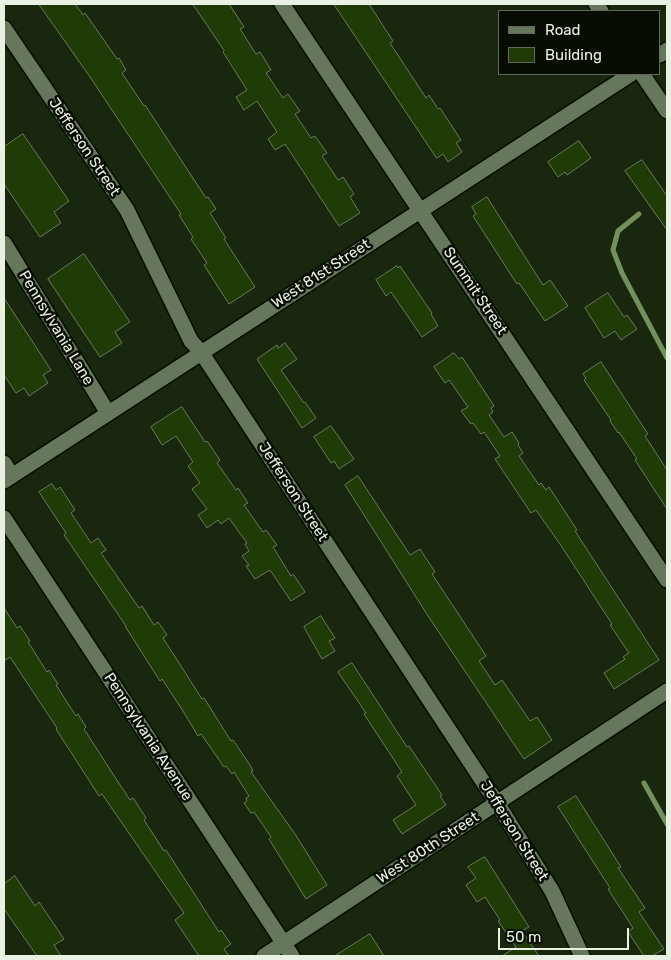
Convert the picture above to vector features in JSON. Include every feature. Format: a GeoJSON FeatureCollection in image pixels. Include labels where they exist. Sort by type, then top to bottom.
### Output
{"type":"FeatureCollection","features":[{"type":"Feature","properties":{"kind":"street","name":"Summit Street"},"geometry":{"type":"LineString","coordinates":[[282,4],[667,580]]}},
{"type":"Feature","properties":{"kind":"street","name":"Jefferson Street"},"geometry":{"type":"LineString","coordinates":[[4,28],[127,210],[191,341],[201,352],[497,802],[552,891],[582,956]]}},
{"type":"Feature","properties":{"kind":"street","name":"West 81st Street"},"geometry":{"type":"LineString","coordinates":[[4,462],[8,478],[629,75]]}},
{"type":"Feature","properties":{"kind":"street"},"geometry":{"type":"LineString","coordinates":[[643,75],[667,111]]}},
{"type":"Feature","properties":{"kind":"street","name":"Pennsylvania Lane"},"geometry":{"type":"LineString","coordinates":[[4,243],[108,413]]}},
{"type":"Feature","properties":{"kind":"street","name":"Pennsylvania Avenue"},"geometry":{"type":"LineString","coordinates":[[4,518],[288,950]]}},
{"type":"Feature","properties":{"kind":"street","name":"West 80th Street"},"geometry":{"type":"LineString","coordinates":[[264,956],[288,950],[497,802],[667,691]]}},
{"type":"Feature","properties":{"kind":"building"},"geometry":{"type":"Polygon","coordinates":[[[39,4],[75,4],[83,15],[85,13],[117,59],[119,58],[126,70],[122,73],[206,198],[208,197],[216,209],[210,213],[226,238],[224,239],[255,287],[229,304],[204,265],[207,263],[191,239],[193,237],[179,215],[181,214],[39,4]]]}},
{"type":"Feature","properties":{"kind":"building"},"geometry":{"type":"Polygon","coordinates":[[[193,4],[229,4],[244,27],[240,29],[256,54],[260,52],[271,70],[266,73],[283,98],[288,94],[300,111],[295,114],[311,138],[315,136],[327,153],[322,156],[338,180],[343,177],[354,194],[350,197],[360,213],[339,226],[285,144],[275,150],[268,139],[277,132],[257,101],[244,110],[236,97],[247,90],[193,4]]]}},
{"type":"Feature","properties":{"kind":"building"},"geometry":{"type":"Polygon","coordinates":[[[334,4],[369,4],[393,41],[390,43],[426,98],[429,95],[438,109],[440,108],[461,140],[456,143],[462,152],[448,162],[443,154],[437,158],[334,4]]]}},
{"type":"Feature","properties":{"kind":"building"},"geometry":{"type":"Polygon","coordinates":[[[23,134],[69,201],[54,212],[61,223],[40,237],[4,184],[4,147],[23,134]]]}},
{"type":"Feature","properties":{"kind":"building"},"geometry":{"type":"Polygon","coordinates":[[[579,141],[591,158],[567,175],[565,172],[558,177],[548,162],[579,141]]]}},
{"type":"Feature","properties":{"kind":"building"},"geometry":{"type":"Polygon","coordinates":[[[642,160],[667,196],[667,230],[625,171],[642,160]]]}},
{"type":"Feature","properties":{"kind":"building"},"geometry":{"type":"Polygon","coordinates":[[[487,197],[543,285],[550,280],[568,306],[545,321],[519,283],[517,284],[473,216],[476,214],[472,207],[487,197]]]}},
{"type":"Feature","properties":{"kind":"building"},"geometry":{"type":"Polygon","coordinates":[[[84,254],[130,322],[115,332],[122,343],[100,357],[48,279],[84,254]]]}},
{"type":"Feature","properties":{"kind":"building"},"geometry":{"type":"Polygon","coordinates":[[[397,266],[398,268],[400,266],[432,313],[438,326],[422,337],[391,292],[386,296],[376,280],[397,266]]]}},
{"type":"Feature","properties":{"kind":"building"},"geometry":{"type":"Polygon","coordinates":[[[608,293],[624,317],[627,315],[637,329],[621,340],[615,331],[604,338],[585,308],[608,293]]]}},
{"type":"Feature","properties":{"kind":"building"},"geometry":{"type":"Polygon","coordinates":[[[4,298],[51,370],[43,375],[48,383],[29,396],[24,388],[16,393],[4,375],[4,298]]]}},
{"type":"Feature","properties":{"kind":"building"},"geometry":{"type":"Polygon","coordinates":[[[285,343],[297,359],[281,370],[316,418],[302,428],[257,359],[277,345],[278,348],[285,343]]]}},
{"type":"Feature","properties":{"kind":"building"},"geometry":{"type":"Polygon","coordinates":[[[454,353],[459,359],[462,357],[494,406],[491,408],[493,412],[489,415],[504,437],[512,432],[523,453],[519,456],[539,485],[541,483],[546,490],[549,487],[577,530],[575,531],[659,660],[614,689],[604,673],[625,659],[623,657],[629,653],[562,547],[536,510],[531,513],[495,459],[500,456],[484,432],[481,434],[461,411],[468,407],[449,380],[445,383],[434,367],[454,353]]]}},
{"type":"Feature","properties":{"kind":"building"},"geometry":{"type":"Polygon","coordinates":[[[601,362],[648,434],[645,436],[667,470],[667,509],[635,460],[637,459],[584,380],[586,378],[583,374],[601,362]]]}},
{"type":"Feature","properties":{"kind":"building"},"geometry":{"type":"Polygon","coordinates":[[[182,407],[205,442],[207,441],[220,460],[217,463],[236,490],[238,488],[248,503],[244,505],[263,532],[266,530],[277,545],[273,547],[291,576],[293,574],[305,592],[291,601],[270,570],[255,579],[246,566],[249,565],[242,556],[249,551],[245,544],[247,543],[229,518],[221,524],[218,520],[207,528],[198,515],[207,509],[192,489],[200,483],[188,466],[193,462],[176,436],[162,445],[151,427],[182,407]]]}},
{"type":"Feature","properties":{"kind":"building"},"geometry":{"type":"Polygon","coordinates":[[[331,426],[354,459],[339,469],[334,461],[331,463],[314,437],[331,426]]]}},
{"type":"Feature","properties":{"kind":"building"},"geometry":{"type":"Polygon","coordinates":[[[358,476],[410,555],[420,549],[435,572],[432,574],[486,656],[479,661],[495,685],[502,680],[530,721],[537,717],[552,740],[524,759],[428,616],[345,485],[358,476]]]}},
{"type":"Feature","properties":{"kind":"building"},"geometry":{"type":"Polygon","coordinates":[[[52,484],[56,490],[60,487],[75,510],[71,513],[91,543],[98,538],[106,550],[101,553],[139,608],[142,606],[154,625],[158,622],[167,635],[163,638],[202,699],[204,698],[231,741],[233,740],[250,765],[253,771],[251,772],[295,834],[327,885],[306,899],[269,839],[271,837],[254,812],[251,813],[244,803],[249,796],[234,772],[232,774],[226,766],[224,767],[201,734],[198,736],[162,679],[160,681],[126,626],[64,535],[66,533],[39,492],[52,484]]]}},
{"type":"Feature","properties":{"kind":"building"},"geometry":{"type":"Polygon","coordinates":[[[4,608],[17,628],[20,626],[30,641],[28,642],[47,672],[49,670],[58,684],[56,685],[76,716],[78,714],[86,727],[84,729],[109,768],[130,800],[133,798],[146,818],[144,820],[164,851],[166,850],[219,932],[221,930],[231,944],[224,949],[229,956],[199,956],[175,920],[184,913],[102,794],[99,796],[10,657],[4,661],[4,608]]]}},
{"type":"Feature","properties":{"kind":"building"},"geometry":{"type":"Polygon","coordinates":[[[321,616],[335,638],[329,641],[335,651],[322,659],[304,627],[321,616]]]}},
{"type":"Feature","properties":{"kind":"building"},"geometry":{"type":"Polygon","coordinates":[[[352,663],[407,747],[409,746],[442,795],[440,796],[446,805],[402,834],[393,820],[416,805],[397,776],[402,772],[338,672],[352,663]]]}},
{"type":"Feature","properties":{"kind":"building"},"geometry":{"type":"Polygon","coordinates":[[[576,796],[621,867],[618,868],[645,908],[639,912],[664,949],[652,956],[644,956],[628,932],[633,928],[608,889],[610,888],[558,807],[576,796]]]}},
{"type":"Feature","properties":{"kind":"building"},"geometry":{"type":"Polygon","coordinates":[[[485,857],[529,927],[522,931],[539,956],[502,956],[516,947],[498,921],[500,920],[485,897],[477,902],[466,885],[476,878],[468,867],[485,857]]]}},
{"type":"Feature","properties":{"kind":"building"},"geometry":{"type":"Polygon","coordinates":[[[15,876],[35,906],[39,902],[64,939],[54,945],[61,956],[37,956],[4,909],[4,884],[15,876]]]}},
{"type":"Feature","properties":{"kind":"building"},"geometry":{"type":"Polygon","coordinates":[[[370,934],[384,956],[335,956],[370,934]]]}},
{"type":"Feature","properties":{"kind":"waterway"},"geometry":{"type":"LineString","coordinates":[[639,214],[618,231],[613,250],[622,273],[667,358]]}},
{"type":"Feature","properties":{"kind":"waterway"},"geometry":{"type":"LineString","coordinates":[[644,783],[667,824]]}}]}
